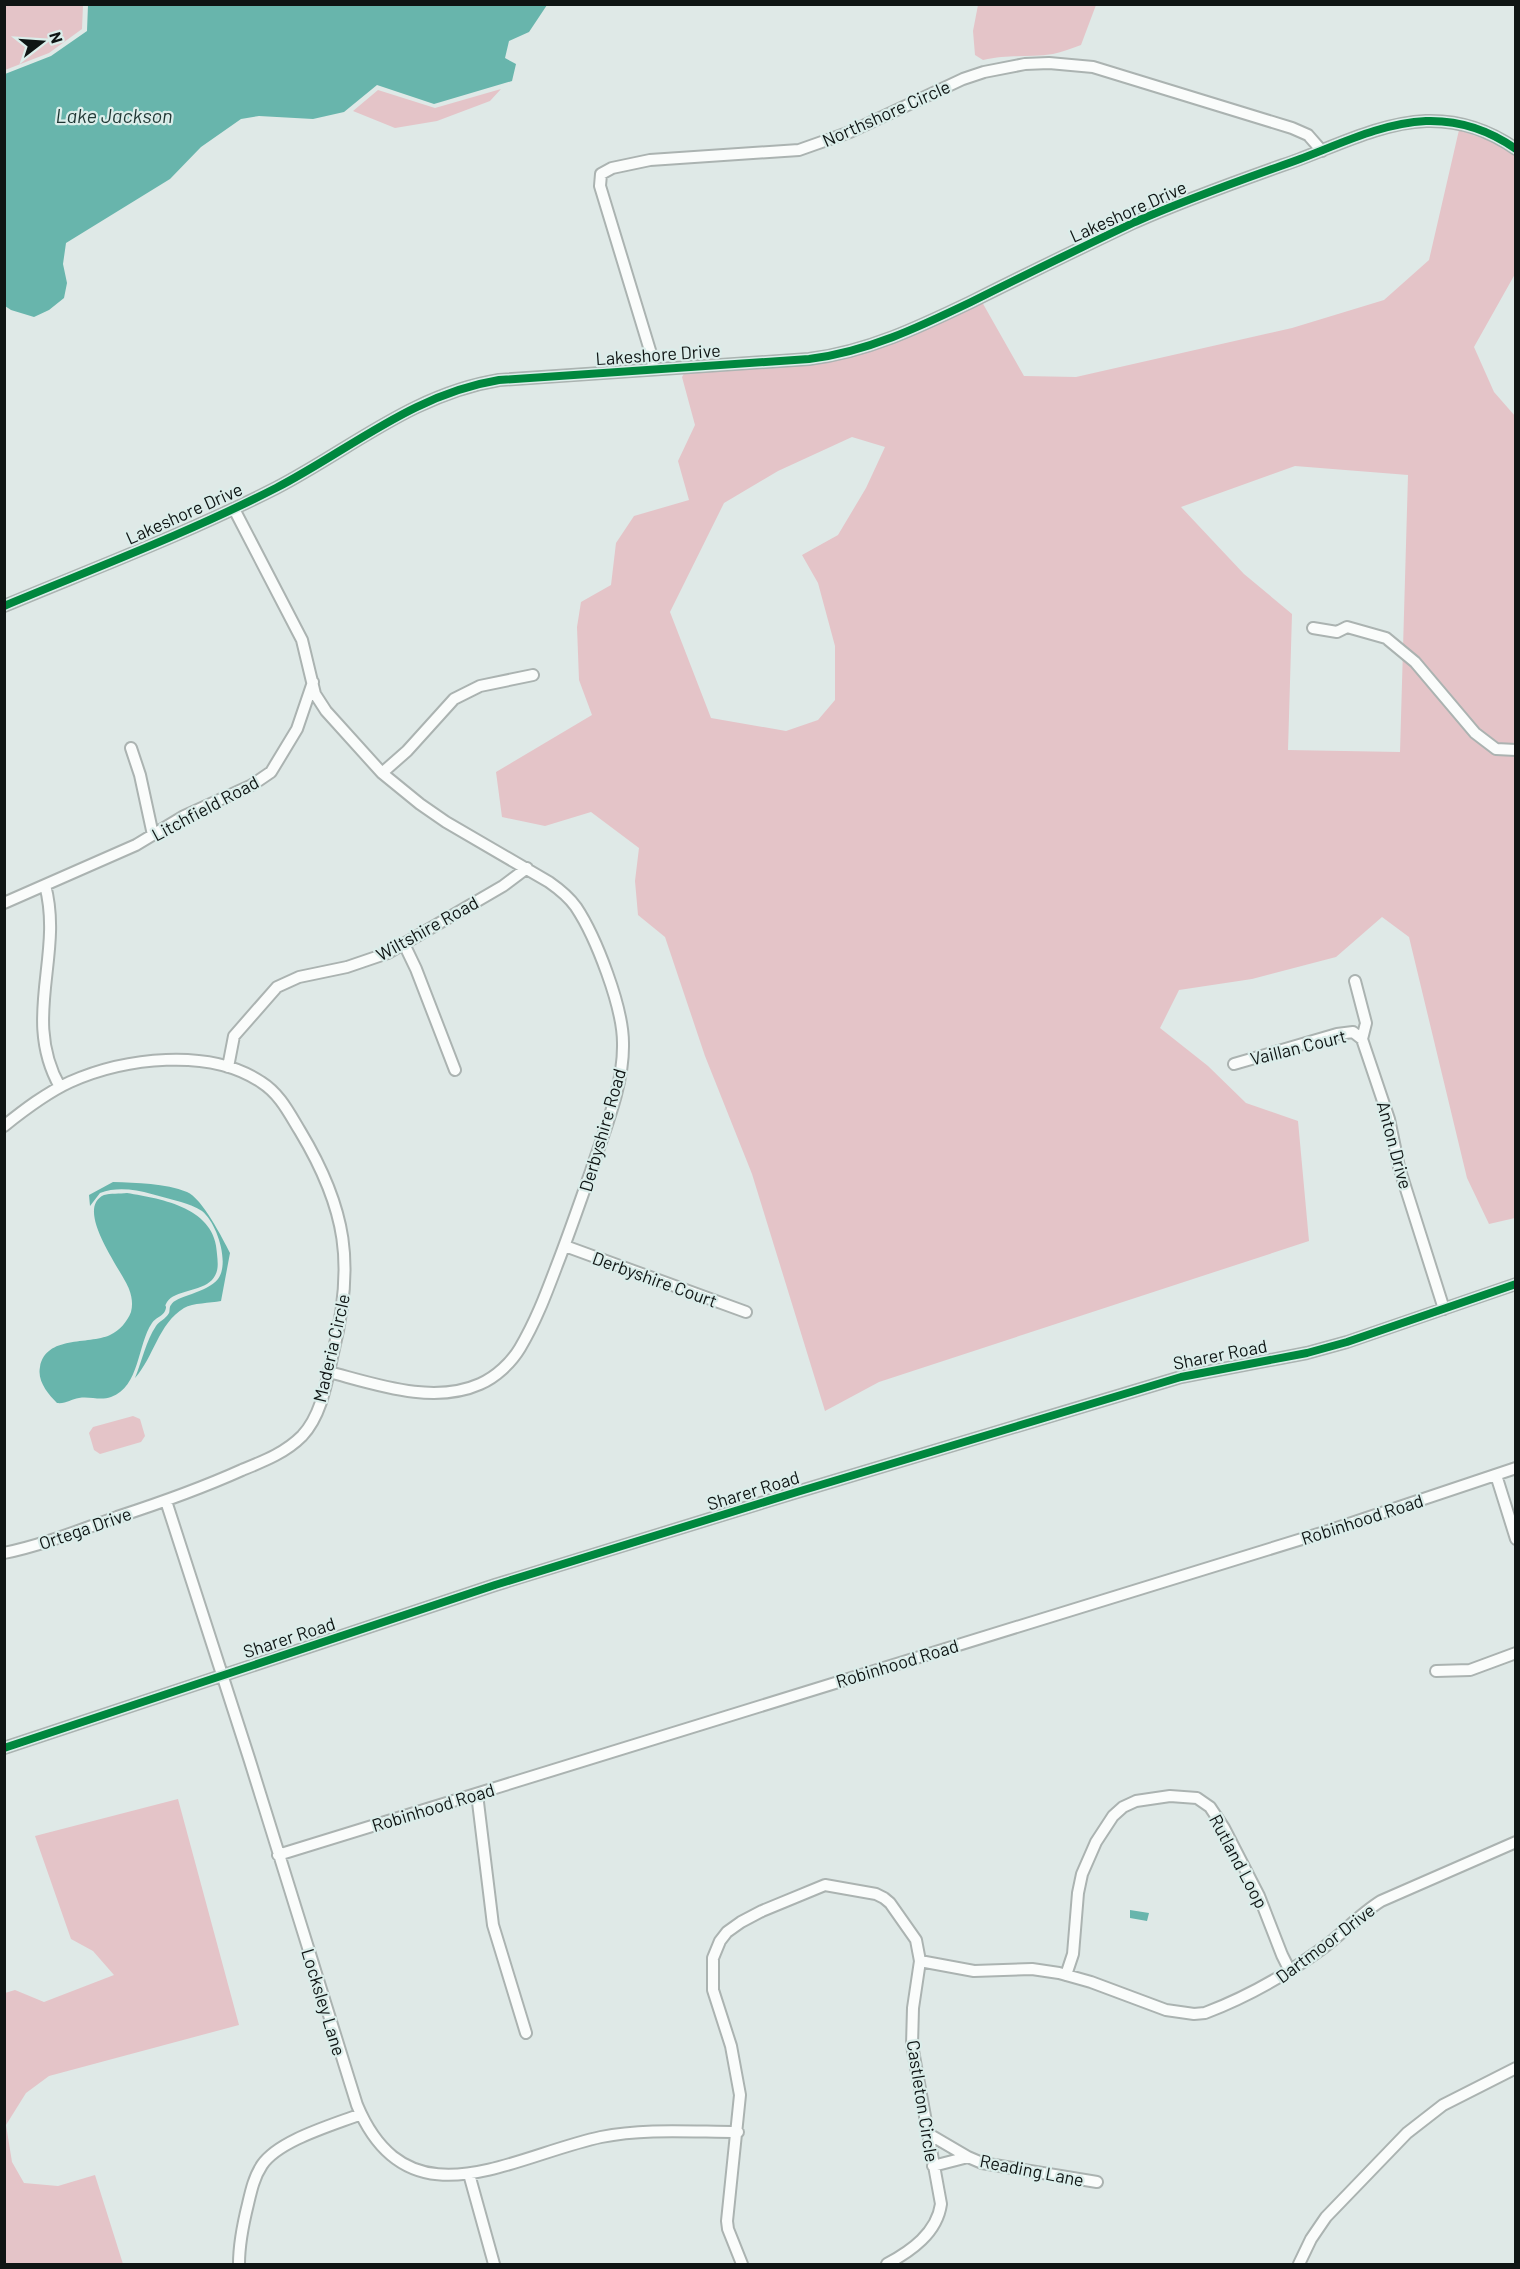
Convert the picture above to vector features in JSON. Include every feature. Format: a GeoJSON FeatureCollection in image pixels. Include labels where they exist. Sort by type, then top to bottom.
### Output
{"type":"FeatureCollection","features":[{"type":"Feature","properties":{"kind":"street","name":"Northshore Circle"},"geometry":{"type":"LineString","coordinates":[[653,369],[652,357],[600,186],[601,174],[612,168],[672,157],[799,150],[850,132],[963,79],[1005,67],[1048,63],[1093,67],[1292,128],[1308,135],[1322,151]]}},
{"type":"Feature","properties":{"kind":"street","name":"Lakeshore Drive"},"geometry":{"type":"LineString","coordinates":[[4,606],[234,509],[303,473],[408,410],[452,390],[499,380],[809,359],[857,350],[884,342],[933,320],[1145,218],[1208,191],[1383,128],[1427,121],[1470,126],[1515,148]]}},
{"type":"Feature","properties":{"kind":"street"},"geometry":{"type":"LineString","coordinates":[[234,509],[302,640],[313,682]]}},
{"type":"Feature","properties":{"kind":"street"},"geometry":{"type":"LineString","coordinates":[[1313,628],[1337,632],[1347,627],[1386,638],[1415,662],[1474,733],[1496,749],[1515,750]]}},
{"type":"Feature","properties":{"kind":"street"},"geometry":{"type":"LineString","coordinates":[[382,773],[406,751],[454,699],[480,686],[533,675]]}},
{"type":"Feature","properties":{"kind":"street","name":"Derbyshire Road"},"geometry":{"type":"LineString","coordinates":[[313,682],[320,704],[382,773],[446,822],[549,882],[575,906],[588,929],[611,985],[622,1029],[622,1061],[615,1095],[565,1246],[540,1313],[519,1350],[498,1372],[479,1385],[438,1393],[385,1387],[328,1372]]}},
{"type":"Feature","properties":{"kind":"street","name":"Litchfield Road"},"geometry":{"type":"LineString","coordinates":[[4,903],[135,846],[184,816],[252,785],[271,772],[297,729],[313,682]]}},
{"type":"Feature","properties":{"kind":"street"},"geometry":{"type":"LineString","coordinates":[[131,748],[140,775],[153,835]]}},
{"type":"Feature","properties":{"kind":"street","name":"Wiltshire Road"},"geometry":{"type":"LineString","coordinates":[[228,1067],[234,1036],[277,987],[299,977],[373,959],[404,944],[503,886],[527,868]]}},
{"type":"Feature","properties":{"kind":"street"},"geometry":{"type":"LineString","coordinates":[[45,885],[51,924],[42,1028],[48,1061],[60,1087]]}},
{"type":"Feature","properties":{"kind":"street"},"geometry":{"type":"LineString","coordinates":[[404,944],[416,969],[454,1070]]}},
{"type":"Feature","properties":{"kind":"street","name":"Anton Drive"},"geometry":{"type":"LineString","coordinates":[[1355,981],[1366,1023],[1362,1039],[1389,1119],[1399,1167],[1444,1309]]}},
{"type":"Feature","properties":{"kind":"street","name":"Vaillan Court"},"geometry":{"type":"LineString","coordinates":[[1233,1064],[1337,1034],[1353,1032],[1362,1039]]}},
{"type":"Feature","properties":{"kind":"street","name":"Maderia Circle"},"geometry":{"type":"LineString","coordinates":[[4,1126],[60,1087],[92,1074],[136,1063],[178,1060],[210,1063],[228,1067],[261,1081],[280,1099],[307,1143],[330,1192],[339,1216],[344,1242],[346,1283],[328,1372],[312,1422],[301,1437],[287,1449],[209,1485],[166,1501]]}},
{"type":"Feature","properties":{"kind":"street","name":"Derbyshire Court"},"geometry":{"type":"LineString","coordinates":[[565,1246],[746,1312]]}},
{"type":"Feature","properties":{"kind":"street","name":"Sharer Road"},"geometry":{"type":"LineString","coordinates":[[4,1748],[495,1585],[1161,1382],[1347,1342],[1515,1284]]}},
{"type":"Feature","properties":{"kind":"street","name":"Robinhood Road"},"geometry":{"type":"LineString","coordinates":[[278,1855],[1320,1533],[1515,1468]]}},
{"type":"Feature","properties":{"kind":"street"},"geometry":{"type":"LineString","coordinates":[[1496,1475],[1515,1539]]}},
{"type":"Feature","properties":{"kind":"street","name":"Locksley Lane"},"geometry":{"type":"LineString","coordinates":[[166,1501],[361,2114],[382,2145],[406,2165],[432,2174],[469,2174],[599,2138],[623,2134],[738,2132]]}},
{"type":"Feature","properties":{"kind":"street","name":"Ortega Drive"},"geometry":{"type":"LineString","coordinates":[[8,1552],[166,1501]]}},
{"type":"Feature","properties":{"kind":"street"},"geometry":{"type":"LineString","coordinates":[[4,1540],[8,1552]]}},
{"type":"Feature","properties":{"kind":"street"},"geometry":{"type":"LineString","coordinates":[[1436,1671],[1470,1670],[1515,1653]]}},
{"type":"Feature","properties":{"kind":"street"},"geometry":{"type":"LineString","coordinates":[[477,1794],[493,1925],[526,2033]]}},
{"type":"Feature","properties":{"kind":"street","name":"Rutland Loop"},"geometry":{"type":"LineString","coordinates":[[1066,1975],[1073,1953],[1080,1883],[1096,1842],[1113,1816],[1123,1807],[1146,1799],[1170,1796],[1197,1798],[1210,1807],[1224,1827],[1260,1896],[1289,1969]]}},
{"type":"Feature","properties":{"kind":"street","name":"Dartmoor Drive"},"geometry":{"type":"LineString","coordinates":[[920,1961],[974,1971],[1032,1970],[1066,1975],[1166,2010],[1194,2014],[1212,2010],[1253,1993],[1321,1949],[1381,1901],[1515,1842]]}},
{"type":"Feature","properties":{"kind":"street","name":"Castleton Circle"},"geometry":{"type":"LineString","coordinates":[[742,2265],[727,2221],[740,2096],[731,2046],[712,1990],[713,1958],[720,1941],[728,1932],[762,1911],[812,1888],[830,1884],[876,1894],[890,1903],[916,1940],[920,1961],[913,2008],[912,2045],[941,2204],[939,2217],[924,2239],[887,2265]]}},
{"type":"Feature","properties":{"kind":"street"},"geometry":{"type":"LineString","coordinates":[[1299,2265],[1311,2239],[1326,2217],[1407,2133],[1443,2105],[1515,2068]]}},
{"type":"Feature","properties":{"kind":"street"},"geometry":{"type":"LineString","coordinates":[[239,2265],[245,2216],[254,2181],[262,2165],[268,2158],[291,2143],[361,2114]]}},
{"type":"Feature","properties":{"kind":"street","name":"Reading Lane"},"geometry":{"type":"LineString","coordinates":[[927,2133],[982,2163],[1097,2182]]}},
{"type":"Feature","properties":{"kind":"street"},"geometry":{"type":"LineString","coordinates":[[933,2166],[968,2157]]}},
{"type":"Feature","properties":{"kind":"street"},"geometry":{"type":"LineString","coordinates":[[469,2174],[494,2265]]}},
{"type":"Feature","properties":{"kind":"shaded area"},"geometry":{"type":"Polygon","coordinates":[[[978,4],[1096,5],[1081,45],[1053,54],[983,60],[975,55],[973,31],[978,4]]]}},
{"type":"Feature","properties":{"kind":"shaded area"},"geometry":{"type":"Polygon","coordinates":[[[4,5],[83,5],[82,29],[49,53],[5,70],[4,5]]]}},
{"type":"Feature","properties":{"kind":"shaded area"},"geometry":{"type":"Polygon","coordinates":[[[501,89],[490,101],[437,121],[395,128],[353,111],[378,90],[435,108],[501,89]]]}},
{"type":"Feature","properties":{"kind":"shaded area"},"geometry":{"type":"Polygon","coordinates":[[[1459,130],[1496,143],[1515,155],[1515,274],[1474,347],[1494,392],[1515,416],[1515,1218],[1489,1224],[1467,1178],[1409,937],[1382,917],[1336,957],[1252,979],[1179,990],[1160,1028],[1208,1066],[1246,1103],[1298,1121],[1309,1241],[879,1382],[825,1411],[752,1174],[705,1056],[665,937],[638,915],[635,881],[639,848],[591,812],[545,826],[502,817],[496,772],[592,715],[579,680],[577,627],[581,602],[611,585],[616,543],[634,516],[689,500],[678,461],[695,425],[682,377],[685,372],[795,366],[859,355],[906,338],[982,302],[1024,376],[1076,377],[1292,328],[1384,300],[1429,260],[1459,130]],[[852,437],[778,471],[724,503],[670,612],[711,718],[786,731],[818,720],[835,700],[835,646],[818,583],[802,555],[838,535],[866,488],[885,447],[852,437]],[[1295,466],[1181,507],[1244,574],[1292,614],[1288,750],[1400,752],[1408,475],[1295,466]]]}},
{"type":"Feature","properties":{"kind":"shaded area"},"geometry":{"type":"Polygon","coordinates":[[[133,1416],[140,1419],[145,1436],[141,1442],[100,1454],[94,1450],[89,1433],[93,1427],[133,1416]]]}},
{"type":"Feature","properties":{"kind":"shaded area"},"geometry":{"type":"Polygon","coordinates":[[[178,1799],[239,2025],[49,2076],[26,2093],[6,2125],[12,2162],[24,2183],[58,2186],[95,2175],[123,2264],[5,2264],[5,1993],[15,1990],[44,2002],[114,1975],[93,1951],[71,1939],[35,1836],[178,1799]]]}},
{"type":"Feature","properties":{"kind":"water","name":"Lake Jackson"},"geometry":{"type":"Polygon","coordinates":[[[88,4],[547,5],[529,32],[509,41],[505,58],[516,64],[512,81],[434,104],[377,85],[344,112],[313,119],[259,116],[241,119],[201,147],[170,179],[66,243],[63,264],[67,283],[64,298],[49,310],[34,317],[5,306],[5,74],[51,56],[87,31],[88,4]]]}},
{"type":"Feature","properties":{"kind":"water"},"geometry":{"type":"Polygon","coordinates":[[[113,1182],[160,1185],[187,1192],[205,1210],[230,1253],[221,1301],[188,1306],[175,1315],[162,1332],[135,1378],[153,1332],[168,1315],[170,1306],[178,1299],[207,1288],[218,1279],[223,1263],[222,1254],[213,1224],[202,1211],[189,1205],[141,1192],[120,1189],[100,1193],[90,1206],[89,1195],[113,1182]]]}},
{"type":"Feature","properties":{"kind":"water"},"geometry":{"type":"Polygon","coordinates":[[[127,1193],[171,1203],[198,1216],[208,1226],[214,1238],[217,1271],[207,1284],[176,1295],[167,1302],[164,1313],[153,1321],[147,1332],[133,1375],[120,1392],[107,1398],[83,1398],[57,1403],[47,1391],[40,1377],[40,1367],[44,1357],[59,1345],[110,1335],[123,1325],[131,1312],[132,1300],[129,1289],[103,1241],[94,1213],[96,1202],[104,1195],[127,1193]]]}},
{"type":"Feature","properties":{"kind":"water"},"geometry":{"type":"Polygon","coordinates":[[[1130,1910],[1149,1913],[1147,1921],[1130,1918],[1130,1910]]]}},
{"type":"Feature","properties":{"kind":"cycle path"},"geometry":{"type":"LineString","coordinates":[[4,606],[141,550],[243,504],[304,473],[410,410],[468,387],[499,380],[830,356],[892,337],[932,320],[1155,213],[1377,130],[1426,121],[1450,122],[1495,136],[1516,149]]}},
{"type":"Feature","properties":{"kind":"cycle path"},"geometry":{"type":"LineString","coordinates":[[4,1748],[495,1585],[797,1492],[1181,1377],[1307,1353],[1347,1342],[1516,1284]]}}]}
